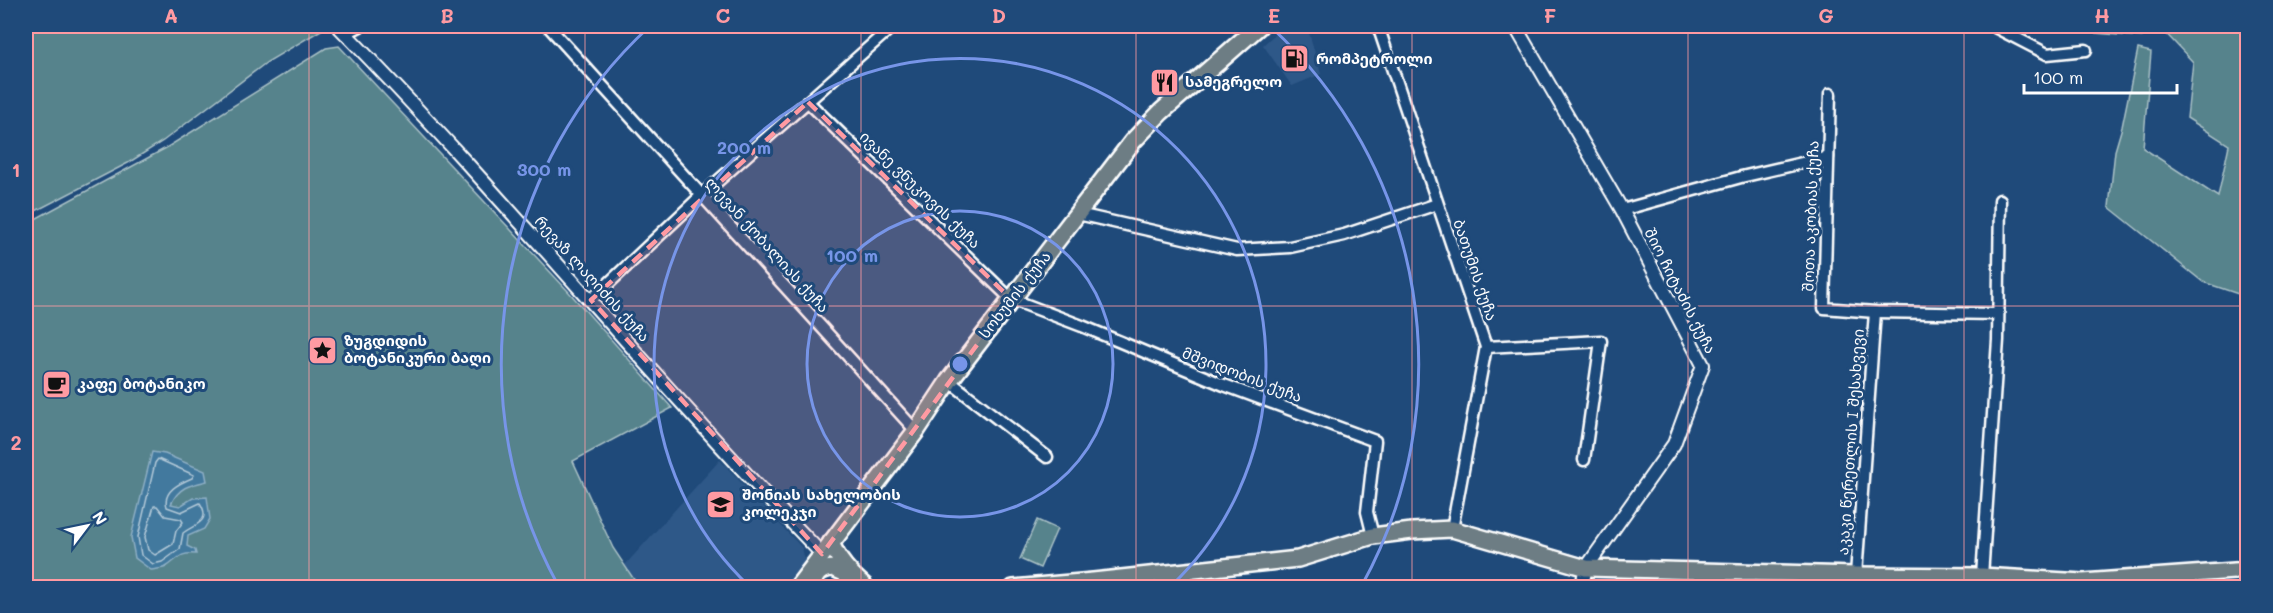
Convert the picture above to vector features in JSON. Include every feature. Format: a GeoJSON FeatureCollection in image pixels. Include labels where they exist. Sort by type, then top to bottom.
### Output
{"type":"FeatureCollection","features":[{"type":"Feature","properties":{"kind":"highway","name":"სოხუმის ქუჩა"},"geometry":{"type":"LineString","coordinates":[[808,583],[827,548],[916,431],[949,381],[1132,141],[1161,112],[1259,26]]}},
{"type":"Feature","properties":{"kind":"main road"},"geometry":{"type":"LineString","coordinates":[[1013,588],[1298,559],[1373,536],[1452,529],[1586,568],[1856,575],[1889,581],[1982,576],[2083,582],[2247,570]]}},
{"type":"Feature","properties":{"kind":"main road"},"geometry":{"type":"LineString","coordinates":[[827,548],[854,581]]}},
{"type":"Feature","properties":{"kind":"main road"},"geometry":{"type":"LineString","coordinates":[[827,548],[835,553],[854,581]]}},
{"type":"Feature","properties":{"kind":"main road"},"geometry":{"type":"LineString","coordinates":[[808,583],[825,569],[854,581]]}},
{"type":"Feature","properties":{"kind":"street"},"geometry":{"type":"LineString","coordinates":[[342,29],[360,26]]}},
{"type":"Feature","properties":{"kind":"street","name":"ლევან ქობალიას ქუჩა"},"geometry":{"type":"LineString","coordinates":[[548,26],[916,431]]}},
{"type":"Feature","properties":{"kind":"street"},"geometry":{"type":"LineString","coordinates":[[591,300],[701,196],[893,26]]}},
{"type":"Feature","properties":{"kind":"street","name":"ბათუმის ქუჩა"},"geometry":{"type":"LineString","coordinates":[[1378,26],[1486,347],[1452,529]]}},
{"type":"Feature","properties":{"kind":"street","name":"შიო ჩიტაძის ქუჩა"},"geometry":{"type":"LineString","coordinates":[[1515,26],[1622,210],[1703,365],[1674,444],[1586,568]]}},
{"type":"Feature","properties":{"kind":"street"},"geometry":{"type":"LineString","coordinates":[[1993,26],[2047,54],[2086,50]]}},
{"type":"Feature","properties":{"kind":"street","name":"რევაზ ლაღიძის ქუჩა"},"geometry":{"type":"LineString","coordinates":[[342,29],[780,510],[827,548]]}},
{"type":"Feature","properties":{"kind":"street","name":"შოთა აკობიას ქუჩა"},"geometry":{"type":"LineString","coordinates":[[1830,94],[1824,308],[1875,312],[1997,314]]}},
{"type":"Feature","properties":{"kind":"street","name":"ივანე ვნუკოვის ქუჩა"},"geometry":{"type":"LineString","coordinates":[[808,102],[1011,299]]}},
{"type":"Feature","properties":{"kind":"street"},"geometry":{"type":"LineString","coordinates":[[1622,210],[1741,177],[1828,157]]}},
{"type":"Feature","properties":{"kind":"street"},"geometry":{"type":"LineString","coordinates":[[1982,576],[1998,340],[2000,200]]}},
{"type":"Feature","properties":{"kind":"street"},"geometry":{"type":"LineString","coordinates":[[1078,214],[1237,250],[1290,247],[1344,235],[1437,204]]}},
{"type":"Feature","properties":{"kind":"street","name":"მშვიდობის ქუჩა"},"geometry":{"type":"LineString","coordinates":[[1011,299],[1224,385],[1375,441],[1367,512],[1373,536]]}},
{"type":"Feature","properties":{"kind":"street","name":"აკაკი წერეთლის I შესახვევი"},"geometry":{"type":"LineString","coordinates":[[1856,575],[1875,312]]}},
{"type":"Feature","properties":{"kind":"street"},"geometry":{"type":"LineString","coordinates":[[1486,347],[1601,340],[1584,460]]}},
{"type":"Feature","properties":{"kind":"street"},"geometry":{"type":"LineString","coordinates":[[949,381],[1047,457]]}},
{"type":"Feature","properties":{"kind":"street"},"geometry":{"type":"LineString","coordinates":[[1581,588],[1586,568]]}},
{"type":"Feature","properties":{"kind":"highlighted area"},"geometry":{"type":"Polygon","coordinates":[[[808,102],[1011,299],[822,554],[591,300],[808,102]]]}},
{"type":"Feature","properties":{"kind":"shaded area","name":"რომპეტროლი"},"geometry":{"type":"Polygon","coordinates":[[[1284,26],[1307,26],[1321,74],[1292,86],[1263,45],[1284,26]]]}},
{"type":"Feature","properties":{"kind":"shaded area","name":"შონიას სახელობის კოლეკჯი"},"geometry":{"type":"Polygon","coordinates":[[[720,460],[802,548],[806,564],[787,588],[639,587],[625,565],[720,460]]]}},
{"type":"Feature","properties":{"kind":"green space"},"geometry":{"type":"Polygon","coordinates":[[[26,26],[328,26],[267,62],[163,141],[128,163],[26,216],[26,26]]]}},
{"type":"Feature","properties":{"kind":"green space"},"geometry":{"type":"Polygon","coordinates":[[[2067,26],[2145,26],[2142,37],[2071,31],[2067,26]]]}},
{"type":"Feature","properties":{"kind":"green space"},"geometry":{"type":"Polygon","coordinates":[[[2159,26],[2247,26],[2247,297],[2203,282],[2109,207],[2115,151],[2138,49],[2151,52],[2143,148],[2218,197],[2229,145],[2187,118],[2193,62],[2159,26]]]}},
{"type":"Feature","properties":{"kind":"green space","name":"ზუგდიდის ბოტანიკური ბაღი"},"geometry":{"type":"Polygon","coordinates":[[[339,46],[568,291],[672,408],[573,461],[613,548],[639,587],[26,587],[26,224],[166,148],[326,48],[339,46]]]}},
{"type":"Feature","properties":{"kind":"green space"},"geometry":{"type":"Polygon","coordinates":[[[1037,520],[1057,529],[1040,568],[1020,559],[1037,520]]]}},
{"type":"Feature","properties":{"kind":"water"},"geometry":{"type":"Polygon","coordinates":[[[152,452],[165,454],[205,471],[207,481],[185,488],[177,494],[171,504],[180,506],[193,498],[207,497],[210,519],[204,529],[188,536],[187,546],[195,550],[196,554],[182,555],[166,567],[151,570],[135,558],[131,537],[152,452]]]}},
{"type":"Feature","properties":{"kind":"place","name":"რომპეტროლი"},"geometry":{"type":"Point","coordinates":[1295,59]}},
{"type":"Feature","properties":{"kind":"place","name":"სამეგრელო"},"geometry":{"type":"Point","coordinates":[1164,82]}},
{"type":"Feature","properties":{"kind":"place","name":"ზუგდიდის ბოტანიკური ბაღი"},"geometry":{"type":"Point","coordinates":[323,350]}},
{"type":"Feature","properties":{"kind":"place","name":"კაფე ბოტანიკო"},"geometry":{"type":"Point","coordinates":[56,384]}},
{"type":"Feature","properties":{"kind":"place","name":"შონიას სახელობის კოლეკჯი"},"geometry":{"type":"Point","coordinates":[721,504]}}]}
